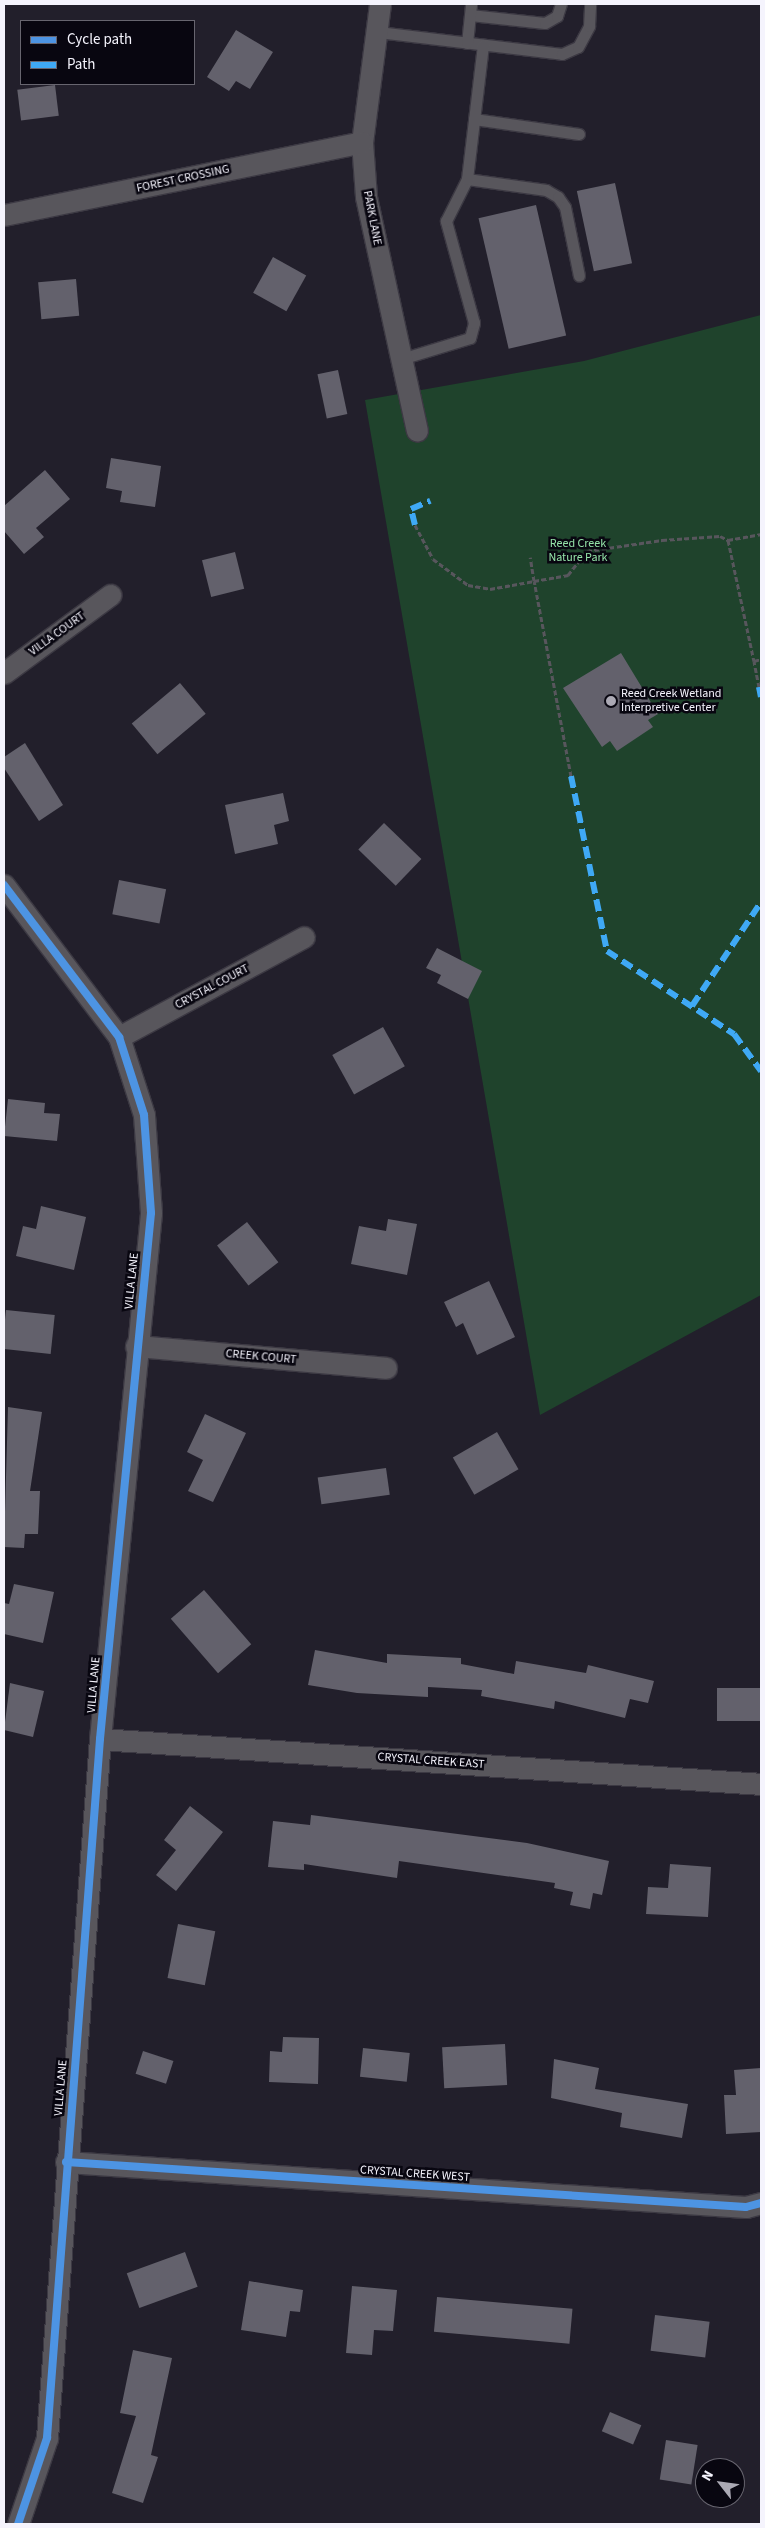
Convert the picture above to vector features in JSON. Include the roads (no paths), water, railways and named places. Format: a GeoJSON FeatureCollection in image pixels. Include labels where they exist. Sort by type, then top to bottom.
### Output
{"type":"FeatureCollection","features":[{"type":"Feature","properties":{"kind":"street","name":"PARK LANE"},"geometry":{"type":"LineString","coordinates":[[380,4],[378,32],[362,142],[366,198],[417,430]]}},
{"type":"Feature","properties":{"kind":"street","name":"FOREST CROSSING"},"geometry":{"type":"LineString","coordinates":[[4,215],[362,142]]}},
{"type":"Feature","properties":{"kind":"street","name":"VILLA COURT"},"geometry":{"type":"LineString","coordinates":[[4,673],[110,595]]}},
{"type":"Feature","properties":{"kind":"street","name":"VILLA LANE"},"geometry":{"type":"LineString","coordinates":[[4,885],[119,1036],[144,1115],[151,1213],[136,1346],[100,1739],[66,2162],[47,2438],[18,2524]]}},
{"type":"Feature","properties":{"kind":"street","name":"CRYSTAL COURT"},"geometry":{"type":"LineString","coordinates":[[119,1036],[304,937]]}},
{"type":"Feature","properties":{"kind":"street","name":"CREEK COURT"},"geometry":{"type":"LineString","coordinates":[[136,1346],[386,1368]]}},
{"type":"Feature","properties":{"kind":"street","name":"CRYSTAL CREEK EAST"},"geometry":{"type":"LineString","coordinates":[[100,1739],[761,1784]]}},
{"type":"Feature","properties":{"kind":"street","name":"CRYSTAL CREEK WEST"},"geometry":{"type":"LineString","coordinates":[[66,2162],[746,2207],[761,2203]]}},
{"type":"Feature","properties":{"kind":"lane"},"geometry":{"type":"LineString","coordinates":[[467,43],[471,10],[545,23],[557,16],[562,4]]}},
{"type":"Feature","properties":{"kind":"lane"},"geometry":{"type":"LineString","coordinates":[[378,32],[562,54],[578,47],[589,26],[590,4]]}},
{"type":"Feature","properties":{"kind":"lane"},"geometry":{"type":"LineString","coordinates":[[401,359],[470,338],[474,323],[446,221],[467,179],[483,45]]}},
{"type":"Feature","properties":{"kind":"lane"},"geometry":{"type":"LineString","coordinates":[[474,119],[579,134]]}},
{"type":"Feature","properties":{"kind":"lane"},"geometry":{"type":"LineString","coordinates":[[467,179],[546,190],[558,198],[564,207],[579,276]]}},
{"type":"Feature","properties":{"kind":"place","name":"Reed Creek Wetland Interpretive Center"},"geometry":{"type":"Point","coordinates":[611,701]}},
{"type":"Feature","properties":{"kind":"park label","name":"Reed Creek Nature Park"},"geometry":{"type":"Point","coordinates":[578,551]}}]}
